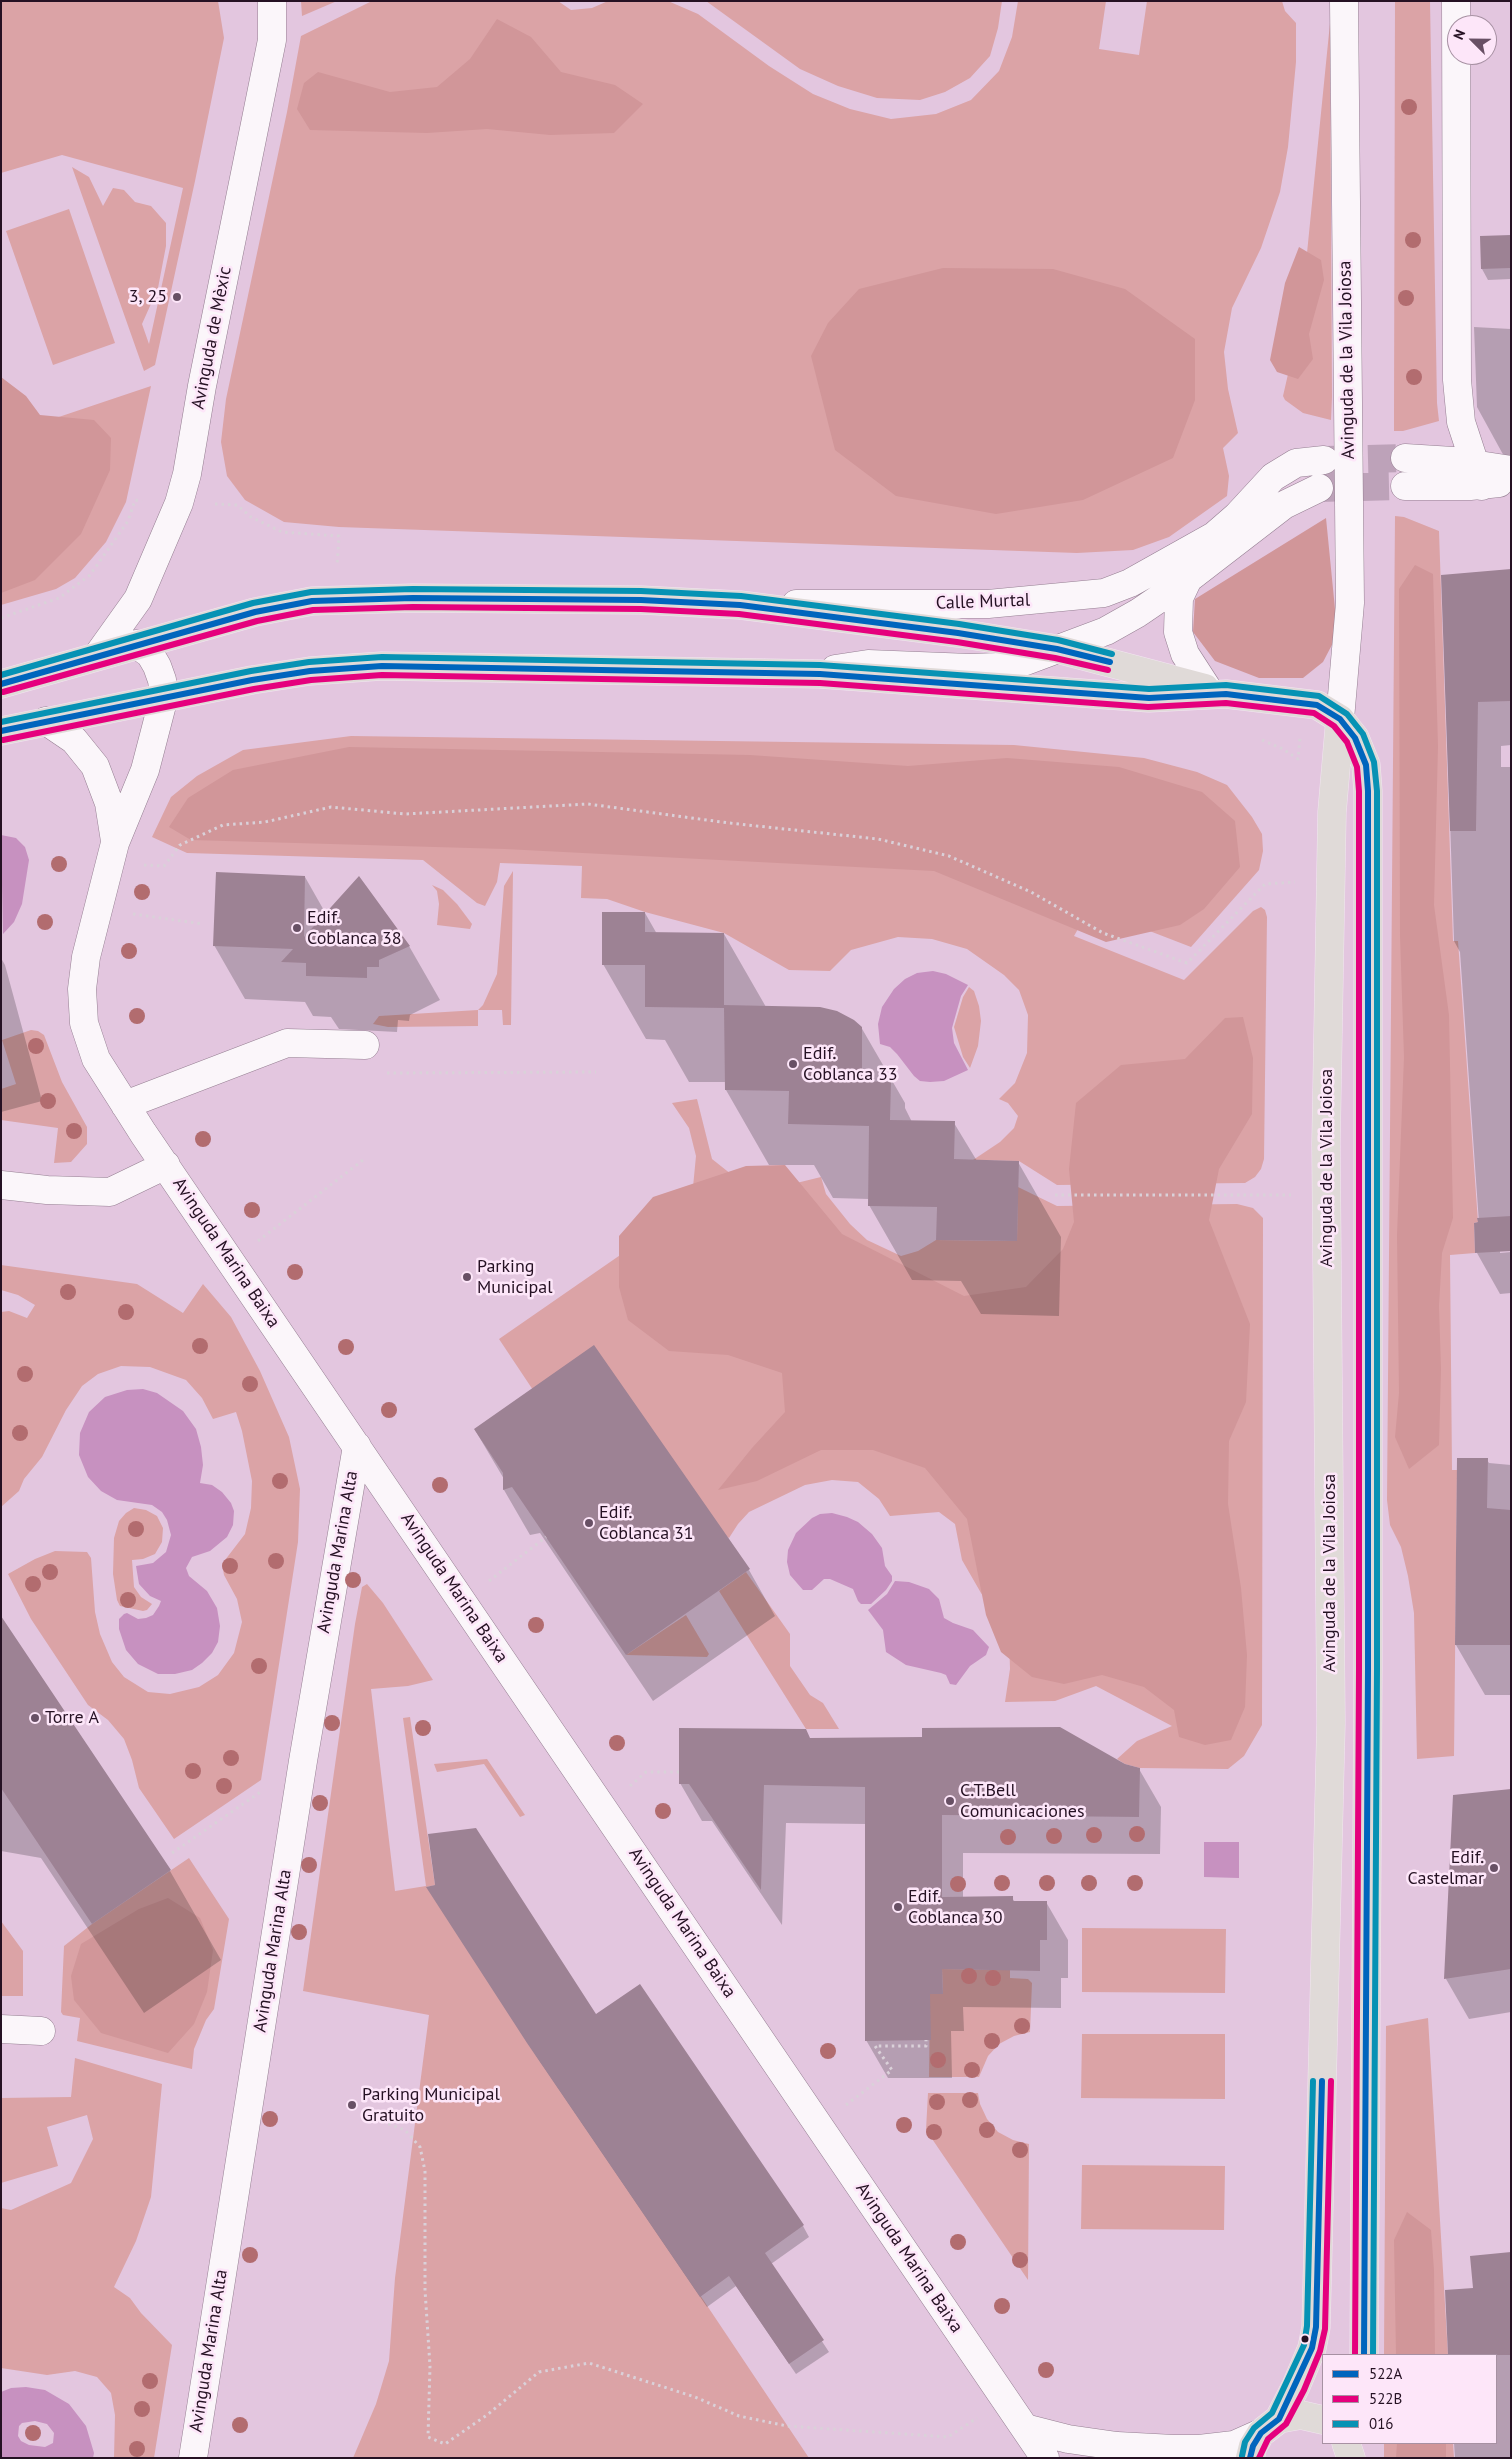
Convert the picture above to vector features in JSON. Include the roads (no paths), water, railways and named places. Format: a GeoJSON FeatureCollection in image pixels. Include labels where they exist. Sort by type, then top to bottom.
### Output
{"type":"FeatureCollection","features":[{"type":"Feature","properties":{"kind":"main road"},"geometry":{"type":"LineString","coordinates":[[1,684],[136,644],[255,612],[312,601],[413,598],[642,600],[740,606]]}},
{"type":"Feature","properties":{"kind":"main road","name":"Calle Murtal"},"geometry":{"type":"LineString","coordinates":[[740,606],[958,633],[1057,649],[1216,691]]}},
{"type":"Feature","properties":{"kind":"main road"},"geometry":{"type":"LineString","coordinates":[[1,731],[164,697],[310,671],[382,666],[820,674],[1149,698],[1216,691],[1317,705],[1340,719],[1355,738],[1366,765],[1368,791],[1368,1679],[1364,2354]]}},
{"type":"Feature","properties":{"kind":"main road","name":"Avinguda de la Vila Joiosa"},"geometry":{"type":"LineString","coordinates":[[1250,2458],[1253,2446],[1270,2426],[1296,2386],[1312,2348],[1316,2317],[1331,1723],[1326,1135],[1332,812],[1340,719]]}},
{"type":"Feature","properties":{"kind":"main road"},"geometry":{"type":"LineString","coordinates":[[1270,2426],[1301,2415],[1322,2420]]}},
{"type":"Feature","properties":{"kind":"main road"},"geometry":{"type":"LineString","coordinates":[[1346,2444],[1351,2458]]}},
{"type":"Feature","properties":{"kind":"street","name":"Avinguda de Mèxic"},"geometry":{"type":"LineString","coordinates":[[98,655],[138,599],[179,503],[187,474],[202,386],[272,40],[272,1]]}},
{"type":"Feature","properties":{"kind":"street","name":"Avinguda de la Vila Joiosa"},"geometry":{"type":"LineString","coordinates":[[1340,719],[1350,603],[1344,1]]}},
{"type":"Feature","properties":{"kind":"street"},"geometry":{"type":"LineString","coordinates":[[1456,1],[1457,380],[1461,422],[1478,475]]}},
{"type":"Feature","properties":{"kind":"street"},"geometry":{"type":"LineString","coordinates":[[1405,458],[1511,481]]}},
{"type":"Feature","properties":{"kind":"street","name":"Calle Murtal"},"geometry":{"type":"LineString","coordinates":[[740,606],[858,602],[988,604],[1104,593],[1130,583],[1214,536],[1237,516],[1273,477],[1296,463],[1324,460]]}},
{"type":"Feature","properties":{"kind":"street"},"geometry":{"type":"LineString","coordinates":[[1405,486],[1511,470]]}},
{"type":"Feature","properties":{"kind":"street","name":"Calle Murtal"},"geometry":{"type":"LineString","coordinates":[[820,674],[841,668],[868,664],[970,668],[996,667],[1026,661],[1106,631],[1138,613],[1188,579],[1284,505],[1319,488]]}},
{"type":"Feature","properties":{"kind":"street"},"geometry":{"type":"LineString","coordinates":[[1188,579],[1179,598],[1178,632],[1185,654],[1216,691]]}},
{"type":"Feature","properties":{"kind":"street"},"geometry":{"type":"LineString","coordinates":[[136,644],[150,654],[157,666],[162,680],[164,697]]}},
{"type":"Feature","properties":{"kind":"street","name":"Avinguda Marina Baixa"},"geometry":{"type":"LineString","coordinates":[[164,697],[145,770],[112,853],[86,957],[82,989],[84,1023],[96,1059],[125,1105],[1045,2458]]}},
{"type":"Feature","properties":{"kind":"street"},"geometry":{"type":"LineString","coordinates":[[46,721],[74,740],[95,766],[109,803],[112,853]]}},
{"type":"Feature","properties":{"kind":"street"},"geometry":{"type":"LineString","coordinates":[[125,1105],[287,1044],[366,1045]]}},
{"type":"Feature","properties":{"kind":"street"},"geometry":{"type":"LineString","coordinates":[[1,1185],[47,1190],[110,1192],[166,1165]]}},
{"type":"Feature","properties":{"kind":"street","name":"Avinguda Marina Alta"},"geometry":{"type":"LineString","coordinates":[[193,2458],[303,1761],[357,1446]]}},
{"type":"Feature","properties":{"kind":"street"},"geometry":{"type":"LineString","coordinates":[[1,2029],[41,2031]]}},
{"type":"Feature","properties":{"kind":"street"},"geometry":{"type":"LineString","coordinates":[[1025,2428],[1068,2439],[1174,2453],[1234,2445],[1270,2426]]}},
{"type":"Feature","properties":{"kind":"tunnel"},"geometry":{"type":"LineString","coordinates":[[1326,460],[1405,458]]}},
{"type":"Feature","properties":{"kind":"tunnel"},"geometry":{"type":"LineString","coordinates":[[1319,488],[1405,486]]}},
{"type":"Feature","properties":{"kind":"place","name":"3, 25"},"geometry":{"type":"Point","coordinates":[177,297]}},
{"type":"Feature","properties":{"kind":"place","name":"Edif. Coblanca 38"},"geometry":{"type":"Point","coordinates":[297,928]}},
{"type":"Feature","properties":{"kind":"place","name":"Edif. Coblanca 33"},"geometry":{"type":"Point","coordinates":[793,1064]}},
{"type":"Feature","properties":{"kind":"place","name":"Parking Municipal"},"geometry":{"type":"Point","coordinates":[467,1277]}},
{"type":"Feature","properties":{"kind":"place","name":"Edif. Coblanca 31"},"geometry":{"type":"Point","coordinates":[589,1523]}},
{"type":"Feature","properties":{"kind":"place","name":"Torre A"},"geometry":{"type":"Point","coordinates":[35,1718]}},
{"type":"Feature","properties":{"kind":"place","name":"C.T.Bell Comunicaciones"},"geometry":{"type":"Point","coordinates":[950,1801]}},
{"type":"Feature","properties":{"kind":"place","name":"Edif. Castelmar"},"geometry":{"type":"Point","coordinates":[1494,1868]}},
{"type":"Feature","properties":{"kind":"place","name":"Edif. Coblanca 30"},"geometry":{"type":"Point","coordinates":[898,1907]}},
{"type":"Feature","properties":{"kind":"place","name":"Parking Municipal Gratuito"},"geometry":{"type":"Point","coordinates":[352,2105]}}]}
